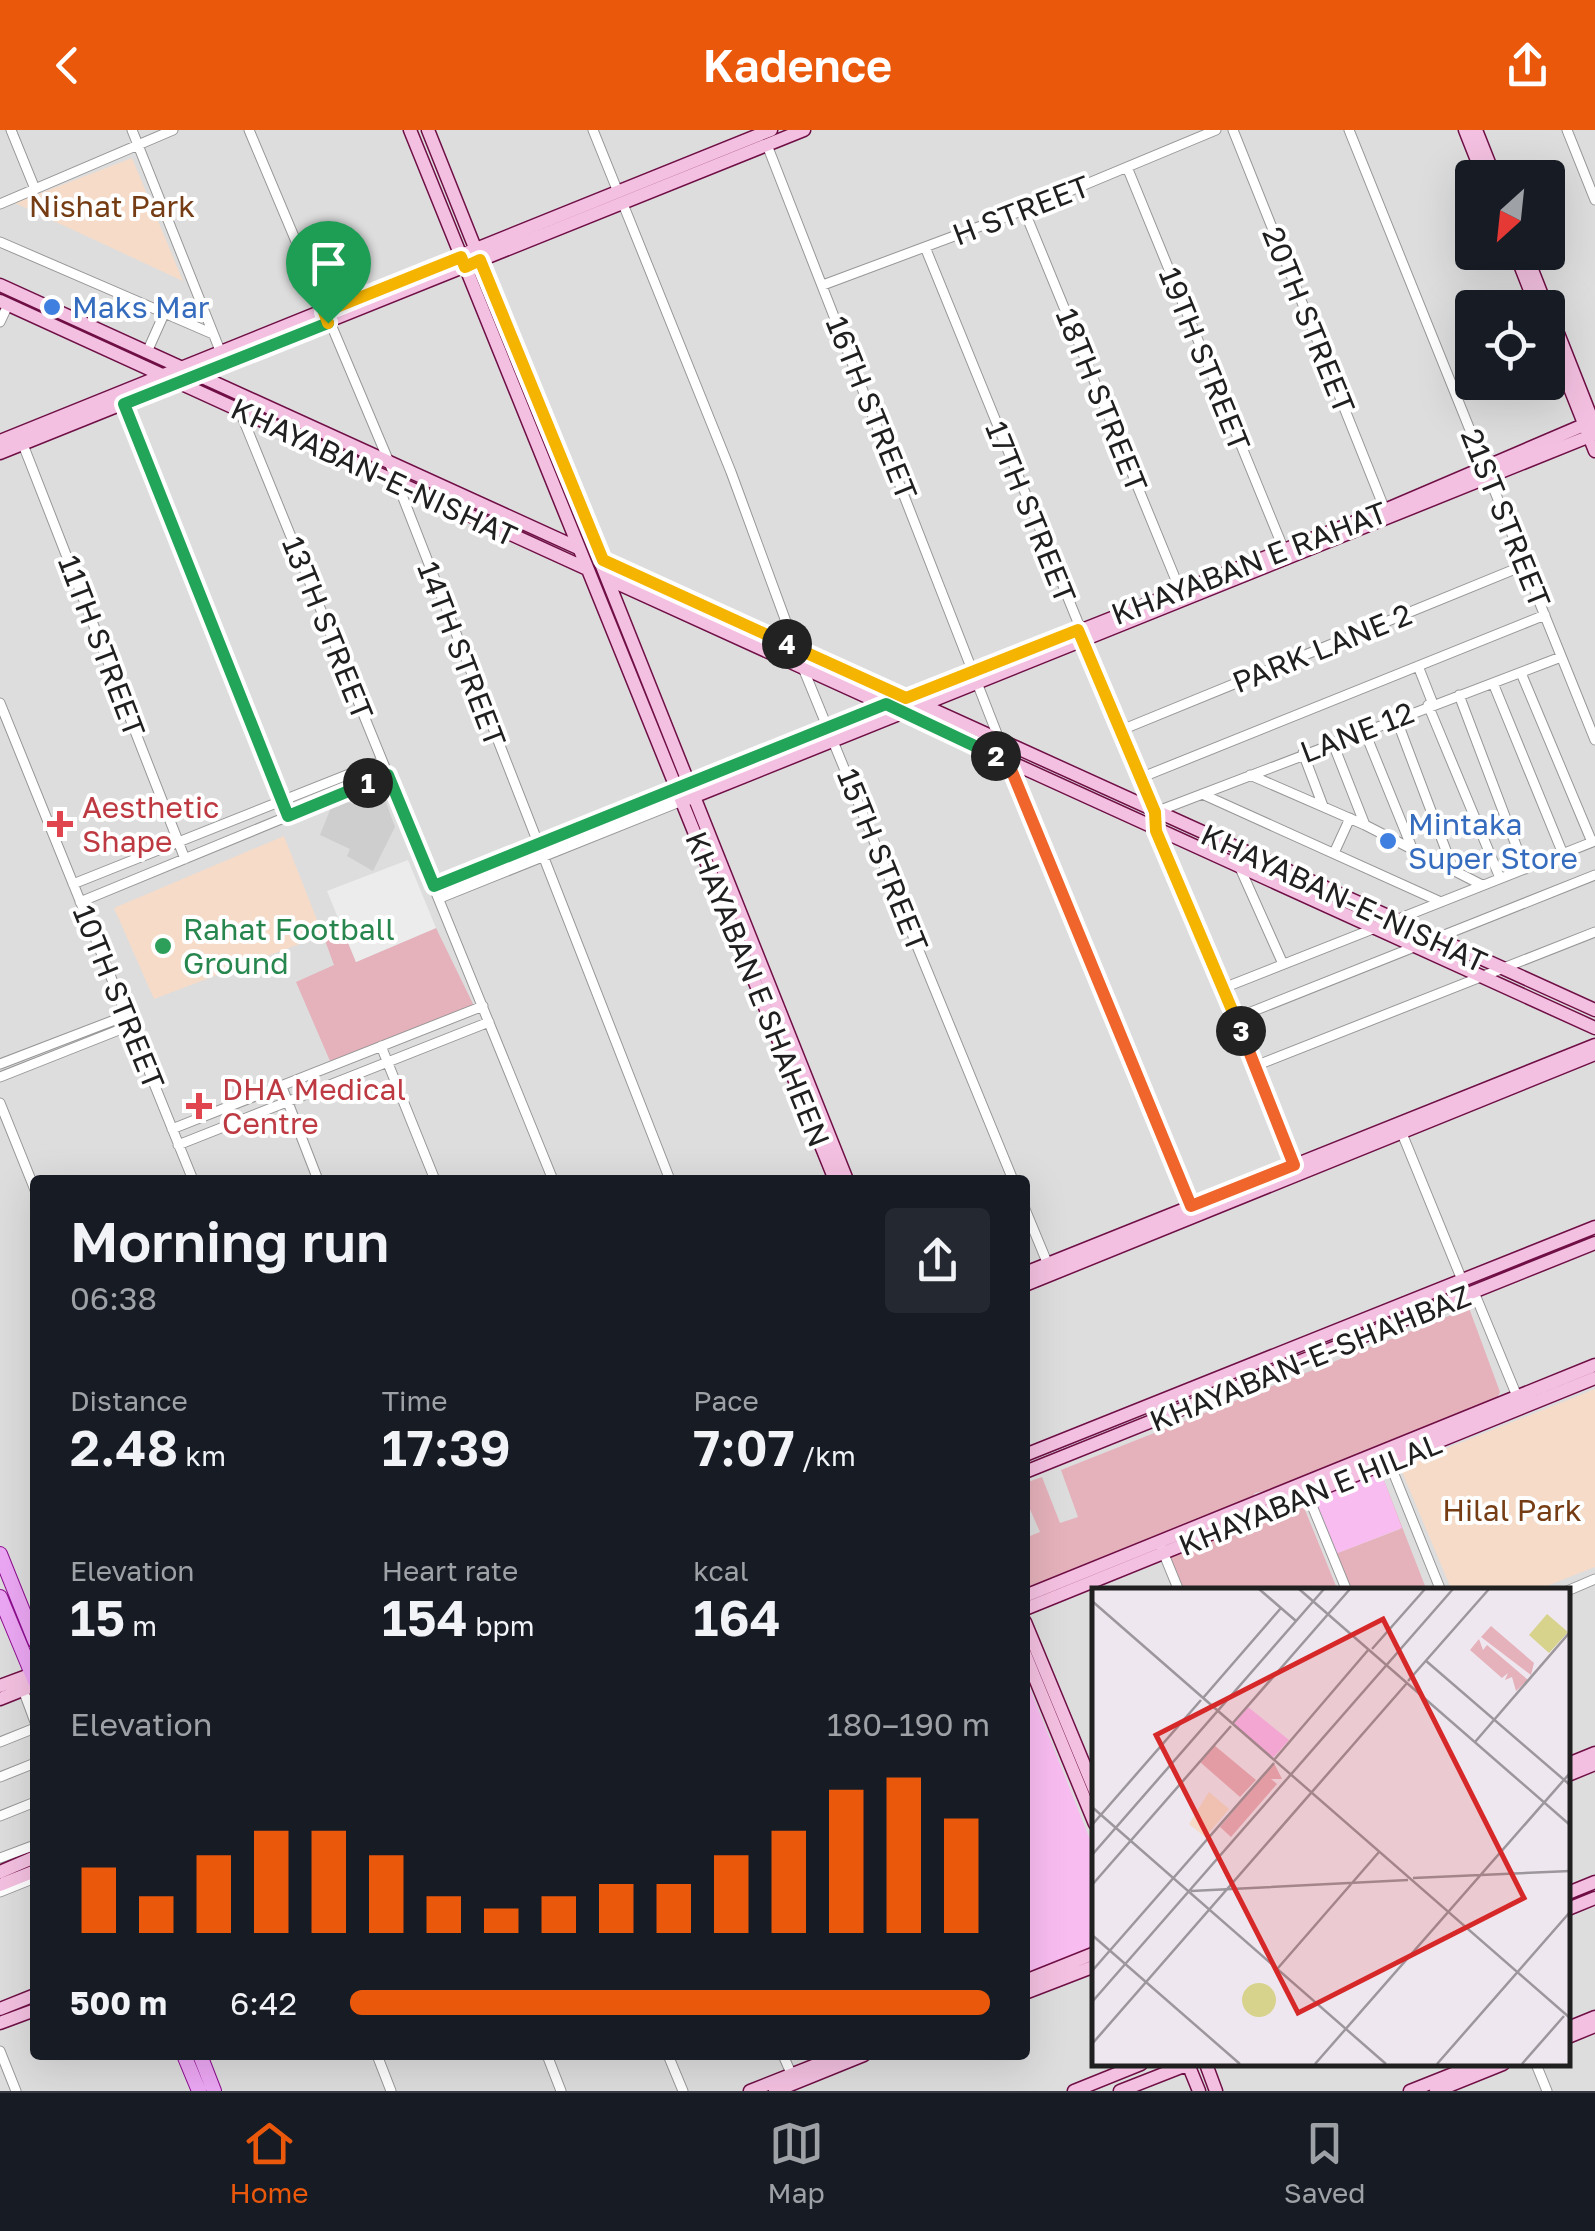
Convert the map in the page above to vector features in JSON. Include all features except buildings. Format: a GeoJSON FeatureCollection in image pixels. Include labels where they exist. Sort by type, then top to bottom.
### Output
{"type":"FeatureCollection","features":[{"type":"Feature","properties":{"kind":"main road"},"geometry":{"type":"LineString","coordinates":[[0,1554],[30,1629]]}},
{"type":"Feature","properties":{"kind":"main road"},"geometry":{"type":"LineString","coordinates":[[0,1597],[29,1682]]}},
{"type":"Feature","properties":{"kind":"main road"},"geometry":{"type":"LineString","coordinates":[[186,2060],[198,2091]]}},
{"type":"Feature","properties":{"kind":"main road"},"geometry":{"type":"LineString","coordinates":[[202,2060],[214,2091]]}},
{"type":"Feature","properties":{"kind":"street"},"geometry":{"type":"LineString","coordinates":[[11,130],[34,190]]}},
{"type":"Feature","properties":{"kind":"street"},"geometry":{"type":"LineString","coordinates":[[132,130],[222,358]]}},
{"type":"Feature","properties":{"kind":"street"},"geometry":{"type":"LineString","coordinates":[[0,204],[172,130]]}},
{"type":"Feature","properties":{"kind":"street","name":"14TH STREET"},"geometry":{"type":"LineString","coordinates":[[249,130],[389,462],[668,1175]]}},
{"type":"Feature","properties":{"kind":"street","name":"KHAYABAN E SHAHEEN"},"geometry":{"type":"LineString","coordinates":[[410,130],[585,568],[685,793],[846,1175]]}},
{"type":"Feature","properties":{"kind":"street","name":"KHAYABAN E SHAHEEN"},"geometry":{"type":"LineString","coordinates":[[428,130],[603,560],[685,793],[833,1175]]}},
{"type":"Feature","properties":{"kind":"street","name":"15TH STREET"},"geometry":{"type":"LineString","coordinates":[[593,130],[803,668],[1011,1175]]}},
{"type":"Feature","properties":{"kind":"street"},"geometry":{"type":"LineString","coordinates":[[0,453],[20,439],[696,167],[765,134],[804,130]]}},
{"type":"Feature","properties":{"kind":"street","name":"H STREET"},"geometry":{"type":"LineString","coordinates":[[823,285],[1024,210],[1216,130]]}},
{"type":"Feature","properties":{"kind":"street","name":"20TH STREET"},"geometry":{"type":"LineString","coordinates":[[1234,130],[1385,510]]}},
{"type":"Feature","properties":{"kind":"street","name":"21ST STREET"},"geometry":{"type":"LineString","coordinates":[[1349,130],[1595,740]]}},
{"type":"Feature","properties":{"kind":"street"},"geometry":{"type":"LineString","coordinates":[[1465,130],[1477,160]]}},
{"type":"Feature","properties":{"kind":"street"},"geometry":{"type":"LineString","coordinates":[[1476,130],[1488,160]]}},
{"type":"Feature","properties":{"kind":"street"},"geometry":{"type":"LineString","coordinates":[[1567,130],[1595,200]]}},
{"type":"Feature","properties":{"kind":"street","name":"16TH STREET"},"geometry":{"type":"LineString","coordinates":[[765,134],[1000,741]]}},
{"type":"Feature","properties":{"kind":"street","name":"19TH STREET"},"geometry":{"type":"LineString","coordinates":[[1126,168],[1284,550]]}},
{"type":"Feature","properties":{"kind":"street","name":"18TH STREET"},"geometry":{"type":"LineString","coordinates":[[1024,210],[1180,590]]}},
{"type":"Feature","properties":{"kind":"street"},"geometry":{"type":"LineString","coordinates":[[0,242],[214,335]]}},
{"type":"Feature","properties":{"kind":"street","name":"17TH STREET"},"geometry":{"type":"LineString","coordinates":[[925,247],[1155,812],[1156,831],[1294,1165]]}},
{"type":"Feature","properties":{"kind":"street","name":"KHAYABAN-E-NISHAT"},"geometry":{"type":"LineString","coordinates":[[0,285],[147,352],[239,410],[585,568]]}},
{"type":"Feature","properties":{"kind":"street"},"geometry":{"type":"LineString","coordinates":[[0,322],[4,303]]}},
{"type":"Feature","properties":{"kind":"street","name":"KHAYABAN-E-NISHAT"},"geometry":{"type":"LineString","coordinates":[[4,303],[233,392],[578,548]]}},
{"type":"Feature","properties":{"kind":"street"},"geometry":{"type":"LineString","coordinates":[[147,352],[164,314]]}},
{"type":"Feature","properties":{"kind":"street"},"geometry":{"type":"LineString","coordinates":[[1565,356],[1592,427],[1595,451]]}},
{"type":"Feature","properties":{"kind":"street","name":"13TH STREET"},"geometry":{"type":"LineString","coordinates":[[222,358],[239,410],[551,1175]]}},
{"type":"Feature","properties":{"kind":"street"},"geometry":{"type":"LineString","coordinates":[[1565,369],[1592,427]]}},
{"type":"Feature","properties":{"kind":"street"},"geometry":{"type":"LineString","coordinates":[[122,398],[288,816]]}},
{"type":"Feature","properties":{"kind":"street","name":"KHAYABAN E RAHAT"},"geometry":{"type":"LineString","coordinates":[[685,793],[1488,474],[1592,427]]}},
{"type":"Feature","properties":{"kind":"street"},"geometry":{"type":"LineString","coordinates":[[0,441],[20,439]]}},
{"type":"Feature","properties":{"kind":"street","name":"11TH STREET"},"geometry":{"type":"LineString","coordinates":[[20,439],[186,858]]}},
{"type":"Feature","properties":{"kind":"street","name":"KHAYABAN E RAHAT"},"geometry":{"type":"LineString","coordinates":[[1081,636],[1180,590],[1488,474]]}},
{"type":"Feature","properties":{"kind":"street","name":"KHAYABAN-E-NISHAT"},"geometry":{"type":"LineString","coordinates":[[603,560],[798,649],[908,704],[1008,762],[1595,1028]]}},
{"type":"Feature","properties":{"kind":"street","name":"PARK LANE 2"},"geometry":{"type":"LineString","coordinates":[[1119,731],[1524,565]]}},
{"type":"Feature","properties":{"kind":"street"},"geometry":{"type":"LineString","coordinates":[[608,579],[886,704]]}},
{"type":"Feature","properties":{"kind":"street"},"geometry":{"type":"LineString","coordinates":[[1140,778],[1545,615]]}},
{"type":"Feature","properties":{"kind":"street","name":"LANE 12"},"geometry":{"type":"LineString","coordinates":[[1155,812],[1561,657]]}},
{"type":"Feature","properties":{"kind":"street"},"geometry":{"type":"LineString","coordinates":[[1418,666],[1500,878]]}},
{"type":"Feature","properties":{"kind":"street"},"geometry":{"type":"LineString","coordinates":[[1221,990],[1593,842],[1521,672]]}},
{"type":"Feature","properties":{"kind":"street"},"geometry":{"type":"LineString","coordinates":[[1492,683],[1563,854]]}},
{"type":"Feature","properties":{"kind":"street"},"geometry":{"type":"LineString","coordinates":[[1459,695],[1525,869]]}},
{"type":"Feature","properties":{"kind":"street","name":"10TH STREET"},"geometry":{"type":"LineString","coordinates":[[0,703],[190,1175]]}},
{"type":"Feature","properties":{"kind":"street","name":"KHAYABAN E RAHAT"},"geometry":{"type":"LineString","coordinates":[[832,733],[886,704],[908,704]]}},
{"type":"Feature","properties":{"kind":"street","name":"KHAYABAN-E-NISHAT"},"geometry":{"type":"LineString","coordinates":[[908,704],[1000,741],[1595,1010]]}},
{"type":"Feature","properties":{"kind":"street"},"geometry":{"type":"LineString","coordinates":[[1396,718],[1453,869]]}},
{"type":"Feature","properties":{"kind":"street"},"geometry":{"type":"LineString","coordinates":[[1364,730],[1412,850]]}},
{"type":"Feature","properties":{"kind":"street"},"geometry":{"type":"LineString","coordinates":[[1000,741],[1193,1211]]}},
{"type":"Feature","properties":{"kind":"street"},"geometry":{"type":"LineString","coordinates":[[1332,742],[1365,825]]}},
{"type":"Feature","properties":{"kind":"street"},"geometry":{"type":"LineString","coordinates":[[1303,753],[1323,806]]}},
{"type":"Feature","properties":{"kind":"street"},"geometry":{"type":"LineString","coordinates":[[74,884],[382,762]]}},
{"type":"Feature","properties":{"kind":"street"},"geometry":{"type":"LineString","coordinates":[[1250,774],[1365,825],[1482,885]]}},
{"type":"Feature","properties":{"kind":"street"},"geometry":{"type":"LineString","coordinates":[[80,902],[388,775]]}},
{"type":"Feature","properties":{"kind":"street"},"geometry":{"type":"LineString","coordinates":[[434,886],[536,845],[685,793]]}},
{"type":"Feature","properties":{"kind":"street"},"geometry":{"type":"LineString","coordinates":[[440,898],[542,860],[685,793]]}},
{"type":"Feature","properties":{"kind":"street"},"geometry":{"type":"LineString","coordinates":[[1202,794],[1441,902]]}},
{"type":"Feature","properties":{"kind":"street"},"geometry":{"type":"LineString","coordinates":[[1334,853],[1350,818]]}},
{"type":"Feature","properties":{"kind":"street"},"geometry":{"type":"LineString","coordinates":[[1240,868],[1282,964]]}},
{"type":"Feature","properties":{"kind":"street"},"geometry":{"type":"LineString","coordinates":[[1236,1018],[1595,875]]}},
{"type":"Feature","properties":{"kind":"street"},"geometry":{"type":"LineString","coordinates":[[1255,1066],[1595,932]]}},
{"type":"Feature","properties":{"kind":"street"},"geometry":{"type":"LineString","coordinates":[[172,1129],[483,1006]]}},
{"type":"Feature","properties":{"kind":"street"},"geometry":{"type":"LineString","coordinates":[[0,1064],[127,1021]]}},
{"type":"Feature","properties":{"kind":"street"},"geometry":{"type":"LineString","coordinates":[[0,1076],[127,1021]]}},
{"type":"Feature","properties":{"kind":"street"},"geometry":{"type":"LineString","coordinates":[[178,1145],[489,1022]]}},
{"type":"Feature","properties":{"kind":"street"},"geometry":{"type":"LineString","coordinates":[[1193,1211],[1294,1165],[1400,1128],[1595,1045]]}},
{"type":"Feature","properties":{"kind":"street"},"geometry":{"type":"LineString","coordinates":[[381,1046],[432,1175]]}},
{"type":"Feature","properties":{"kind":"street"},"geometry":{"type":"LineString","coordinates":[[1030,1281],[1050,1269],[1193,1211],[1595,1054]]}},
{"type":"Feature","properties":{"kind":"street"},"geometry":{"type":"LineString","coordinates":[[282,1087],[316,1175]]}},
{"type":"Feature","properties":{"kind":"street"},"geometry":{"type":"LineString","coordinates":[[0,1103],[30,1178]]}},
{"type":"Feature","properties":{"kind":"street"},"geometry":{"type":"LineString","coordinates":[[1400,1128],[1462,1280]]}},
{"type":"Feature","properties":{"kind":"street"},"geometry":{"type":"LineString","coordinates":[[1030,1221],[1050,1269]]}},
{"type":"Feature","properties":{"kind":"street","name":"KHAYABAN-E-SHAHBAZ"},"geometry":{"type":"LineString","coordinates":[[1030,1452],[1595,1227]]}},
{"type":"Feature","properties":{"kind":"street","name":"KHAYABAN-E-SHAHBAZ"},"geometry":{"type":"LineString","coordinates":[[1030,1470],[1595,1243]]}},
{"type":"Feature","properties":{"kind":"street"},"geometry":{"type":"LineString","coordinates":[[1030,1272],[1050,1269]]}},
{"type":"Feature","properties":{"kind":"street"},"geometry":{"type":"LineString","coordinates":[[1474,1292],[1519,1401],[1595,1365]]}},
{"type":"Feature","properties":{"kind":"street","name":"KHAYABAN E HILAL"},"geometry":{"type":"LineString","coordinates":[[1030,1607],[1161,1547],[1519,1401],[1595,1378]]}},
{"type":"Feature","properties":{"kind":"street"},"geometry":{"type":"LineString","coordinates":[[1386,1456],[1439,1588]]}},
{"type":"Feature","properties":{"kind":"street"},"geometry":{"type":"LineString","coordinates":[[1305,1489],[1345,1588]]}},
{"type":"Feature","properties":{"kind":"street"},"geometry":{"type":"LineString","coordinates":[[1030,1594],[1161,1547],[1179,1588]]}},
{"type":"Feature","properties":{"kind":"street"},"geometry":{"type":"LineString","coordinates":[[1570,1589],[1595,1579]]}},
{"type":"Feature","properties":{"kind":"street"},"geometry":{"type":"LineString","coordinates":[[1030,1634],[1092,1783]]}},
{"type":"Feature","properties":{"kind":"street"},"geometry":{"type":"LineString","coordinates":[[1030,1666],[1092,1817]]}},
{"type":"Feature","properties":{"kind":"street"},"geometry":{"type":"LineString","coordinates":[[0,1686],[29,1682]]}},
{"type":"Feature","properties":{"kind":"street"},"geometry":{"type":"LineString","coordinates":[[0,1698],[29,1682]]}},
{"type":"Feature","properties":{"kind":"street"},"geometry":{"type":"LineString","coordinates":[[0,1742],[30,1727]]}},
{"type":"Feature","properties":{"kind":"street"},"geometry":{"type":"LineString","coordinates":[[1570,1763],[1595,1753]]}},
{"type":"Feature","properties":{"kind":"street"},"geometry":{"type":"LineString","coordinates":[[1570,1774],[1595,1764]]}},
{"type":"Feature","properties":{"kind":"street"},"geometry":{"type":"LineString","coordinates":[[0,1777],[30,1765]]}},
{"type":"Feature","properties":{"kind":"street"},"geometry":{"type":"LineString","coordinates":[[0,1816],[30,1804]]}},
{"type":"Feature","properties":{"kind":"street"},"geometry":{"type":"LineString","coordinates":[[0,1858],[30,1847]]}},
{"type":"Feature","properties":{"kind":"street"},"geometry":{"type":"LineString","coordinates":[[0,1872],[30,1859]]}},
{"type":"Feature","properties":{"kind":"street"},"geometry":{"type":"LineString","coordinates":[[0,1889],[30,1876]]}},
{"type":"Feature","properties":{"kind":"street"},"geometry":{"type":"LineString","coordinates":[[1570,1892],[1595,1882]]}},
{"type":"Feature","properties":{"kind":"street"},"geometry":{"type":"LineString","coordinates":[[1570,1909],[1595,1898]]}},
{"type":"Feature","properties":{"kind":"street"},"geometry":{"type":"LineString","coordinates":[[1030,1979],[1092,1954]]}},
{"type":"Feature","properties":{"kind":"street"},"geometry":{"type":"LineString","coordinates":[[1030,1991],[1092,1967]]}},
{"type":"Feature","properties":{"kind":"street"},"geometry":{"type":"LineString","coordinates":[[0,2009],[30,1997]]}},
{"type":"Feature","properties":{"kind":"street"},"geometry":{"type":"LineString","coordinates":[[0,2023],[30,2012]]}},
{"type":"Feature","properties":{"kind":"street"},"geometry":{"type":"LineString","coordinates":[[1570,2027],[1595,2016]]}},
{"type":"Feature","properties":{"kind":"street"},"geometry":{"type":"LineString","coordinates":[[1570,2037],[1595,2026]]}},
{"type":"Feature","properties":{"kind":"street"},"geometry":{"type":"LineString","coordinates":[[0,2051],[16,2091]]}},
{"type":"Feature","properties":{"kind":"street"},"geometry":{"type":"LineString","coordinates":[[379,2060],[391,2091]]}},
{"type":"Feature","properties":{"kind":"street"},"geometry":{"type":"LineString","coordinates":[[549,2060],[561,2091]]}},
{"type":"Feature","properties":{"kind":"street"},"geometry":{"type":"LineString","coordinates":[[670,2060],[683,2091]]}},
{"type":"Feature","properties":{"kind":"street"},"geometry":{"type":"LineString","coordinates":[[785,2060],[793,2079]]}},
{"type":"Feature","properties":{"kind":"street"},"geometry":{"type":"LineString","coordinates":[[775,2091],[832,2060]]}},
{"type":"Feature","properties":{"kind":"street"},"geometry":{"type":"LineString","coordinates":[[750,2091],[849,2060]]}},
{"type":"Feature","properties":{"kind":"street"},"geometry":{"type":"LineString","coordinates":[[1074,2091],[1136,2066]]}},
{"type":"Feature","properties":{"kind":"street"},"geometry":{"type":"LineString","coordinates":[[1120,2091],[1183,2066]]}},
{"type":"Feature","properties":{"kind":"street"},"geometry":{"type":"LineString","coordinates":[[1189,2066],[1199,2091]]}},
{"type":"Feature","properties":{"kind":"street"},"geometry":{"type":"LineString","coordinates":[[1207,2066],[1216,2091]]}},
{"type":"Feature","properties":{"kind":"street"},"geometry":{"type":"LineString","coordinates":[[1410,2091],[1473,2066]]}},
{"type":"Feature","properties":{"kind":"street"},"geometry":{"type":"LineString","coordinates":[[1436,2091],[1499,2066]]}},
{"type":"Feature","properties":{"kind":"street"},"geometry":{"type":"LineString","coordinates":[[1537,2066],[1547,2091]]}},
{"type":"Feature","properties":{"kind":"shaded area"},"geometry":{"type":"Polygon","coordinates":[[[0,130],[1595,130],[1595,2091],[0,2091],[0,130]]]}},
{"type":"Feature","properties":{"kind":"shaded area"},"geometry":{"type":"Polygon","coordinates":[[[380,786],[395,827],[373,871],[347,856],[350,849],[320,835],[332,805],[338,807],[342,800],[359,806],[369,787],[380,786]]]}},
{"type":"Feature","properties":{"kind":"shaded area"},"geometry":{"type":"Polygon","coordinates":[[[408,860],[436,928],[356,962],[327,891],[408,860]]]}},
{"type":"Feature","properties":{"kind":"shaded area"},"geometry":{"type":"Polygon","coordinates":[[[436,928],[474,1006],[330,1061],[296,982],[334,965],[323,935],[344,933],[356,962],[436,928]]]}},
{"type":"Feature","properties":{"kind":"shaded area"},"geometry":{"type":"Polygon","coordinates":[[[1469,1308],[1500,1392],[1497,1398],[1284,1487],[1255,1493],[1251,1502],[1221,1510],[1030,1590],[1030,1536],[1040,1532],[1030,1509],[1030,1481],[1042,1477],[1060,1523],[1078,1517],[1061,1470],[1469,1308]]]}},
{"type":"Feature","properties":{"kind":"shaded area"},"geometry":{"type":"Polygon","coordinates":[[[1380,1470],[1426,1588],[1349,1588],[1335,1554],[1400,1529],[1380,1470]]]}},
{"type":"Feature","properties":{"kind":"shaded area"},"geometry":{"type":"Polygon","coordinates":[[[1303,1505],[1337,1588],[1182,1588],[1168,1555],[1303,1505]]]}},
{"type":"Feature","properties":{"kind":"sand"},"geometry":{"type":"Polygon","coordinates":[[[1380,1470],[1402,1528],[1335,1554],[1310,1496],[1380,1470]]]}},
{"type":"Feature","properties":{"kind":"sand"},"geometry":{"type":"Polygon","coordinates":[[[1030,1689],[1092,1844],[1092,1946],[1030,1972],[1030,1689]]]}},
{"type":"Feature","properties":{"kind":"green space","name":"Nishat Park"},"geometry":{"type":"Polygon","coordinates":[[[132,158],[183,281],[15,203],[132,158]]]}},
{"type":"Feature","properties":{"kind":"green space"},"geometry":{"type":"Polygon","coordinates":[[[284,836],[323,935],[154,999],[114,908],[284,836]]]}},
{"type":"Feature","properties":{"kind":"green space","name":"Hilal Park"},"geometry":{"type":"Polygon","coordinates":[[[1595,1389],[1595,1567],[1542,1588],[1451,1588],[1400,1467],[1595,1389]]]}},
{"type":"Feature","properties":{"kind":"place","name":"Maks Mar"},"geometry":{"type":"Point","coordinates":[52,307]}},
{"type":"Feature","properties":{"kind":"place","name":"Aesthetic Shape"},"geometry":{"type":"Point","coordinates":[60,824]}},
{"type":"Feature","properties":{"kind":"place","name":"Mintaka Super Store"},"geometry":{"type":"Point","coordinates":[1388,841]}},
{"type":"Feature","properties":{"kind":"place","name":"Rahat Football Ground"},"geometry":{"type":"Point","coordinates":[163,946]}},
{"type":"Feature","properties":{"kind":"place","name":"DHA Medical Centre"},"geometry":{"type":"Point","coordinates":[199,1106]}},
{"type":"Feature","properties":{"kind":"route"},"geometry":{"type":"LineString","coordinates":[[461,257],[465,267],[480,260],[603,560],[906,698],[1078,630],[1155,812],[1156,831],[1294,1165],[1191,1206],[1008,762],[886,704],[434,886],[388,775],[288,816],[124,404],[328,323],[324,312],[461,257]]}}]}
